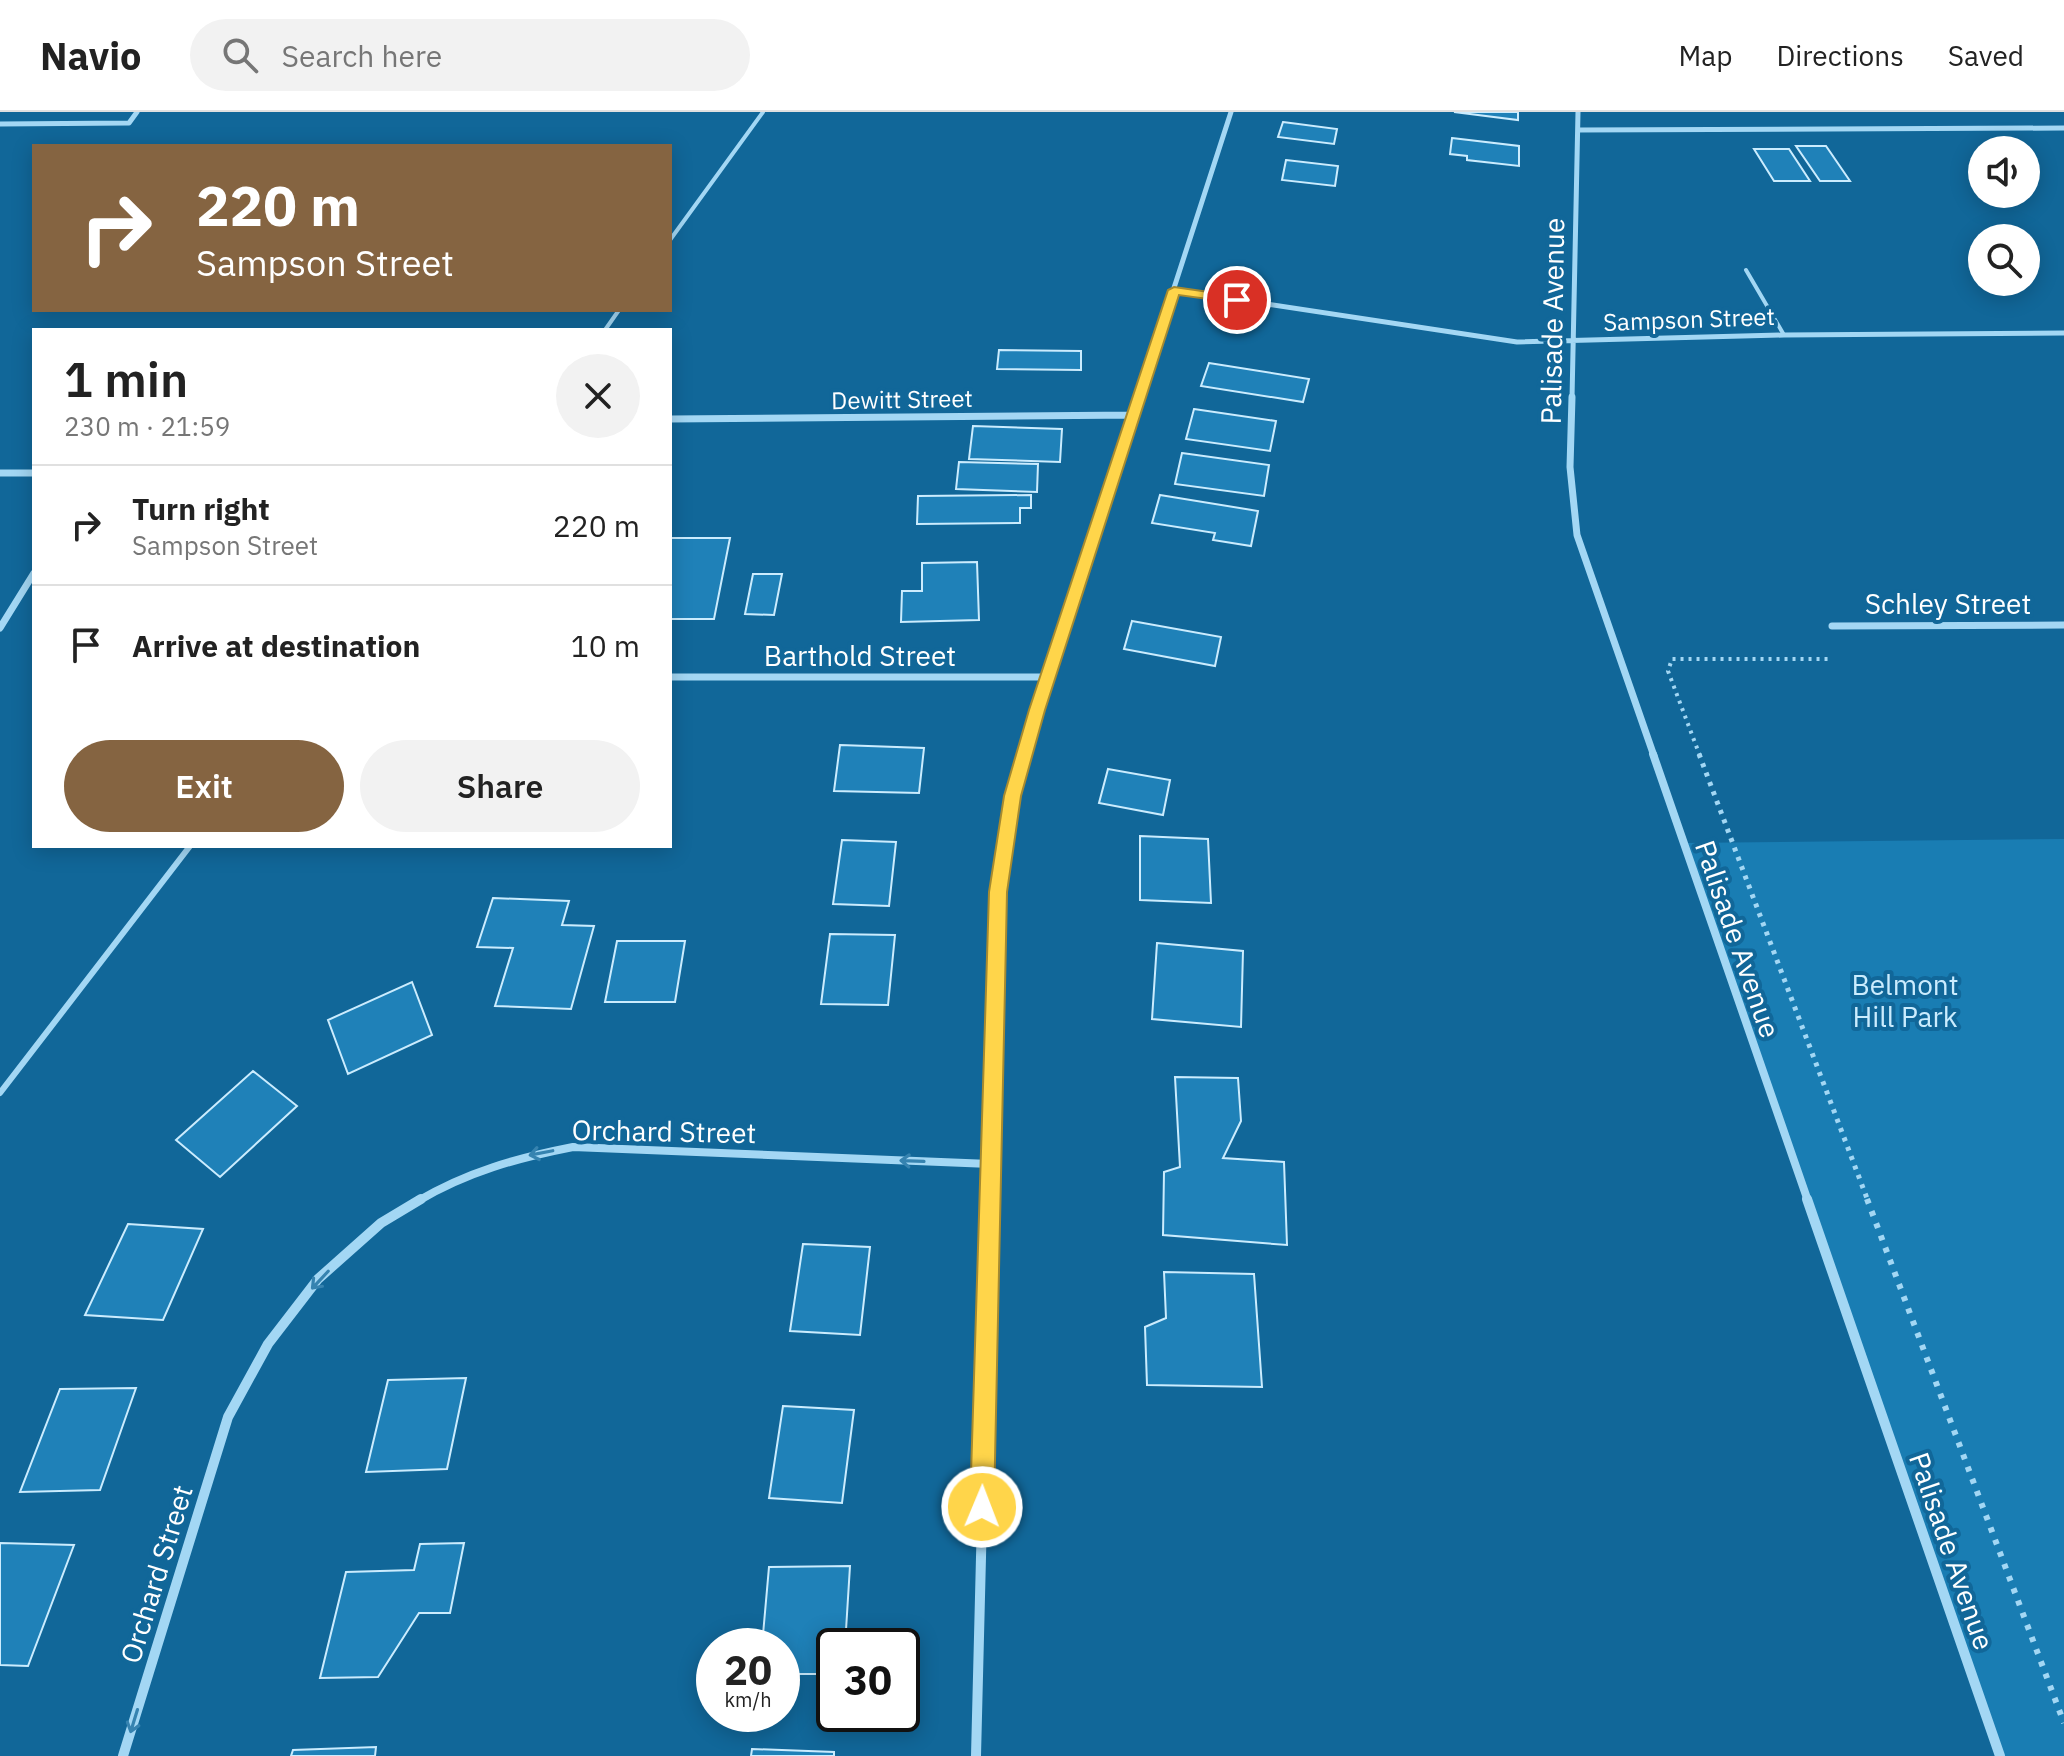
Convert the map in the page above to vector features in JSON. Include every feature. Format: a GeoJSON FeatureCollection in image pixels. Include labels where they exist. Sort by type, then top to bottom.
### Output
{"type":"FeatureCollection","features":[{"type":"Feature","properties":{"kind":"street"},"geometry":{"type":"LineString","coordinates":[[0,124],[129,123],[137,112]]}},
{"type":"Feature","properties":{"kind":"street"},"geometry":{"type":"LineString","coordinates":[[976,1756],[998,892],[1013,796],[1231,112]]}},
{"type":"Feature","properties":{"kind":"street","name":"Palisade Avenue"},"geometry":{"type":"LineString","coordinates":[[1578,112],[1570,467],[1577,535],[2000,1756]]}},
{"type":"Feature","properties":{"kind":"street"},"geometry":{"type":"LineString","coordinates":[[1578,130],[2064,128]]}},
{"type":"Feature","properties":{"kind":"street","name":"Sampson Street"},"geometry":{"type":"LineString","coordinates":[[1174,290],[1517,342],[1784,335],[2064,333]]}},
{"type":"Feature","properties":{"kind":"street","name":"Dewitt Street"},"geometry":{"type":"LineString","coordinates":[[672,419],[1135,415]]}},
{"type":"Feature","properties":{"kind":"street"},"geometry":{"type":"LineString","coordinates":[[0,473],[32,473]]}},
{"type":"Feature","properties":{"kind":"street"},"geometry":{"type":"LineString","coordinates":[[0,628],[32,576]]}},
{"type":"Feature","properties":{"kind":"street","name":"Schley Street"},"geometry":{"type":"LineString","coordinates":[[1832,626],[2064,625]]}},
{"type":"Feature","properties":{"kind":"street","name":"Barthold Street"},"geometry":{"type":"LineString","coordinates":[[672,677],[1050,677]]}},
{"type":"Feature","properties":{"kind":"street","name":"Orchard Street"},"geometry":{"type":"LineString","coordinates":[[123,1756],[228,1417],[268,1344],[318,1279],[381,1223],[451,1182],[512,1159],[573,1147],[990,1164]]}},
{"type":"Feature","properties":{"kind":"lane"},"geometry":{"type":"LineString","coordinates":[[672,237],[763,112]]}},
{"type":"Feature","properties":{"kind":"lane"},"geometry":{"type":"LineString","coordinates":[[1746,270],[1784,335]]}},
{"type":"Feature","properties":{"kind":"lane"},"geometry":{"type":"LineString","coordinates":[[0,1093],[189,848]]}},
{"type":"Feature","properties":{"kind":"path"},"geometry":{"type":"LineString","coordinates":[[1816,659],[1672,659],[1668,671],[2064,1723]]}},
{"type":"Feature","properties":{"kind":"green space","name":"Belmont Hill Park"},"geometry":{"type":"Polygon","coordinates":[[[2064,839],[2064,1756],[2000,1756],[1682,843],[2064,839]]]}},
{"type":"Feature","properties":{"kind":"building"},"geometry":{"type":"Polygon","coordinates":[[[1454,112],[1518,112],[1518,120],[1454,112]]]}},
{"type":"Feature","properties":{"kind":"building"},"geometry":{"type":"Polygon","coordinates":[[[1283,122],[1337,129],[1334,144],[1278,137],[1283,122]]]}},
{"type":"Feature","properties":{"kind":"building"},"geometry":{"type":"Polygon","coordinates":[[[1452,138],[1519,146],[1519,166],[1467,160],[1467,156],[1450,154],[1452,138]]]}},
{"type":"Feature","properties":{"kind":"building"},"geometry":{"type":"Polygon","coordinates":[[[1796,146],[1826,146],[1850,181],[1820,181],[1796,146]]]}},
{"type":"Feature","properties":{"kind":"building"},"geometry":{"type":"Polygon","coordinates":[[[1754,149],[1789,149],[1810,181],[1774,181],[1754,149]]]}},
{"type":"Feature","properties":{"kind":"building"},"geometry":{"type":"Polygon","coordinates":[[[1286,160],[1338,166],[1335,186],[1282,180],[1286,160]]]}},
{"type":"Feature","properties":{"kind":"building"},"geometry":{"type":"Polygon","coordinates":[[[999,350],[1081,351],[1081,370],[997,369],[999,350]]]}},
{"type":"Feature","properties":{"kind":"building"},"geometry":{"type":"Polygon","coordinates":[[[1209,363],[1309,379],[1303,402],[1201,386],[1209,363]]]}},
{"type":"Feature","properties":{"kind":"building"},"geometry":{"type":"Polygon","coordinates":[[[1194,409],[1276,421],[1270,451],[1186,439],[1194,409]]]}},
{"type":"Feature","properties":{"kind":"building"},"geometry":{"type":"Polygon","coordinates":[[[973,426],[1062,429],[1060,462],[969,459],[973,426]]]}},
{"type":"Feature","properties":{"kind":"building"},"geometry":{"type":"Polygon","coordinates":[[[1182,453],[1269,465],[1264,496],[1175,484],[1182,453]]]}},
{"type":"Feature","properties":{"kind":"building"},"geometry":{"type":"Polygon","coordinates":[[[959,462],[1038,464],[1037,492],[956,489],[959,462]]]}},
{"type":"Feature","properties":{"kind":"building"},"geometry":{"type":"Polygon","coordinates":[[[1031,495],[1031,508],[1020,508],[1020,523],[917,524],[918,496],[1031,495]]]}},
{"type":"Feature","properties":{"kind":"building"},"geometry":{"type":"Polygon","coordinates":[[[1160,495],[1258,511],[1251,546],[1213,540],[1215,533],[1152,523],[1160,495]]]}},
{"type":"Feature","properties":{"kind":"building"},"geometry":{"type":"Polygon","coordinates":[[[672,538],[730,538],[714,619],[672,619],[672,538]]]}},
{"type":"Feature","properties":{"kind":"building"},"geometry":{"type":"Polygon","coordinates":[[[977,562],[979,620],[901,622],[902,591],[922,591],[922,563],[977,562]]]}},
{"type":"Feature","properties":{"kind":"building"},"geometry":{"type":"Polygon","coordinates":[[[753,574],[782,574],[774,615],[745,614],[753,574]]]}},
{"type":"Feature","properties":{"kind":"building"},"geometry":{"type":"Polygon","coordinates":[[[1132,621],[1221,637],[1215,666],[1124,649],[1132,621]]]}},
{"type":"Feature","properties":{"kind":"building"},"geometry":{"type":"Polygon","coordinates":[[[840,745],[924,748],[919,793],[834,791],[840,745]]]}},
{"type":"Feature","properties":{"kind":"building"},"geometry":{"type":"Polygon","coordinates":[[[1108,769],[1170,780],[1163,815],[1099,803],[1108,769]]]}},
{"type":"Feature","properties":{"kind":"building"},"geometry":{"type":"Polygon","coordinates":[[[1140,836],[1208,839],[1211,903],[1140,900],[1140,836]]]}},
{"type":"Feature","properties":{"kind":"building"},"geometry":{"type":"Polygon","coordinates":[[[842,840],[896,842],[889,906],[833,904],[842,840]]]}},
{"type":"Feature","properties":{"kind":"building"},"geometry":{"type":"Polygon","coordinates":[[[493,898],[569,901],[562,925],[594,926],[571,1009],[495,1006],[513,948],[477,947],[493,898]]]}},
{"type":"Feature","properties":{"kind":"building"},"geometry":{"type":"Polygon","coordinates":[[[830,934],[895,935],[888,1005],[821,1004],[830,934]]]}},
{"type":"Feature","properties":{"kind":"building"},"geometry":{"type":"Polygon","coordinates":[[[617,941],[685,941],[675,1002],[605,1002],[617,941]]]}},
{"type":"Feature","properties":{"kind":"building"},"geometry":{"type":"Polygon","coordinates":[[[1157,943],[1243,951],[1241,1027],[1152,1019],[1157,943]]]}},
{"type":"Feature","properties":{"kind":"building"},"geometry":{"type":"Polygon","coordinates":[[[412,982],[432,1035],[348,1074],[328,1020],[412,982]]]}},
{"type":"Feature","properties":{"kind":"building"},"geometry":{"type":"Polygon","coordinates":[[[253,1071],[297,1106],[220,1177],[176,1140],[253,1071]]]}},
{"type":"Feature","properties":{"kind":"building"},"geometry":{"type":"Polygon","coordinates":[[[1175,1077],[1238,1078],[1241,1121],[1223,1158],[1284,1162],[1287,1245],[1163,1235],[1164,1172],[1180,1167],[1175,1077]]]}},
{"type":"Feature","properties":{"kind":"building"},"geometry":{"type":"Polygon","coordinates":[[[128,1224],[203,1229],[163,1320],[85,1315],[128,1224]]]}},
{"type":"Feature","properties":{"kind":"building"},"geometry":{"type":"Polygon","coordinates":[[[803,1244],[870,1247],[860,1335],[790,1331],[803,1244]]]}},
{"type":"Feature","properties":{"kind":"building"},"geometry":{"type":"Polygon","coordinates":[[[1164,1272],[1254,1274],[1262,1387],[1147,1385],[1145,1327],[1166,1318],[1164,1272]]]}},
{"type":"Feature","properties":{"kind":"building"},"geometry":{"type":"Polygon","coordinates":[[[466,1378],[447,1469],[366,1472],[388,1380],[466,1378]]]}},
{"type":"Feature","properties":{"kind":"building"},"geometry":{"type":"Polygon","coordinates":[[[136,1388],[100,1490],[20,1492],[60,1389],[136,1388]]]}},
{"type":"Feature","properties":{"kind":"building"},"geometry":{"type":"Polygon","coordinates":[[[783,1406],[854,1410],[842,1503],[769,1498],[783,1406]]]}},
{"type":"Feature","properties":{"kind":"building"},"geometry":{"type":"Polygon","coordinates":[[[0,1543],[74,1545],[28,1666],[0,1665],[0,1543]]]}},
{"type":"Feature","properties":{"kind":"building"},"geometry":{"type":"Polygon","coordinates":[[[464,1543],[450,1613],[419,1613],[378,1677],[320,1678],[346,1572],[414,1570],[420,1544],[464,1543]]]}},
{"type":"Feature","properties":{"kind":"building"},"geometry":{"type":"Polygon","coordinates":[[[850,1566],[846,1628],[816,1628],[816,1674],[800,1674],[800,1628],[764,1628],[769,1567],[850,1566]]]}},
{"type":"Feature","properties":{"kind":"building"},"geometry":{"type":"Polygon","coordinates":[[[376,1747],[375,1756],[291,1756],[293,1750],[376,1747]]]}},
{"type":"Feature","properties":{"kind":"building"},"geometry":{"type":"Polygon","coordinates":[[[752,1749],[834,1752],[834,1756],[751,1756],[752,1749]]]}},
{"type":"Feature","properties":{"kind":"route"},"geometry":{"type":"LineString","coordinates":[[982,1507],[998,892],[1013,796],[1037,710],[1174,290],[1237,300]]}}]}
